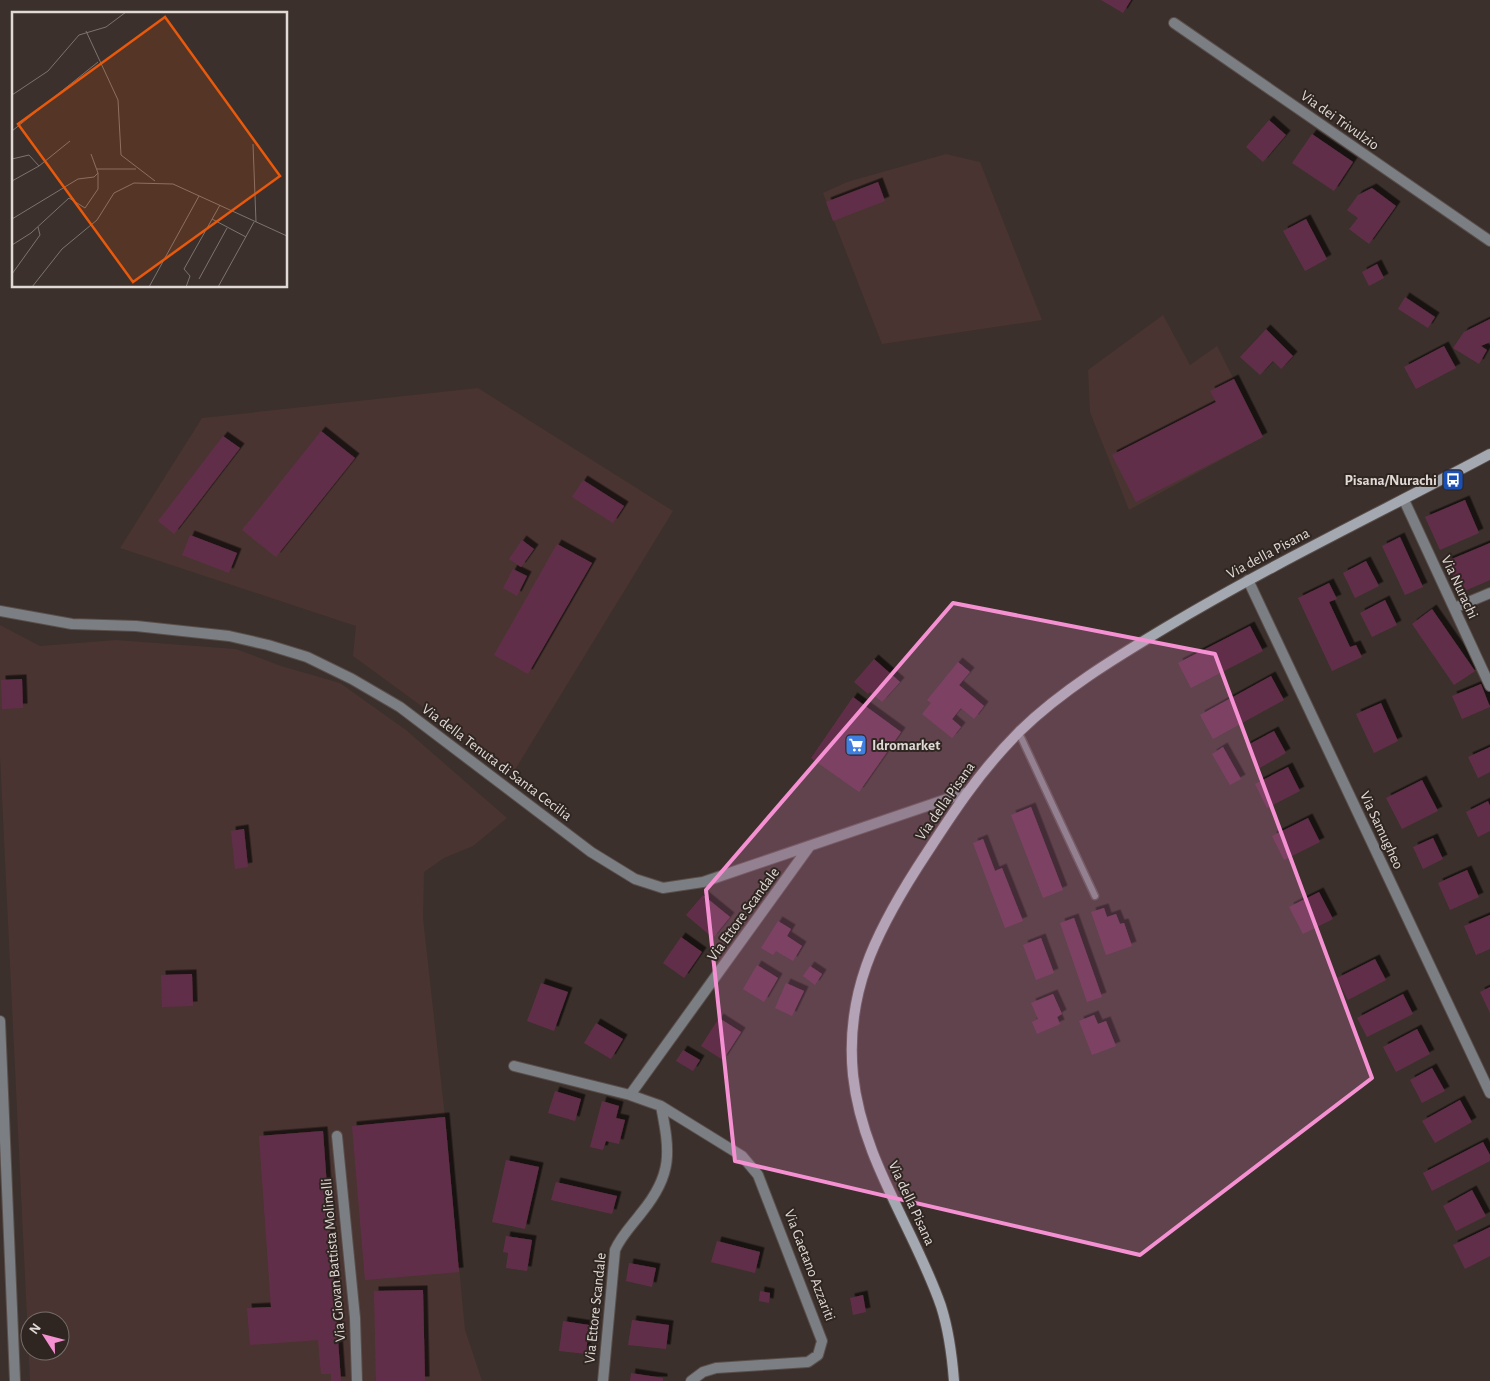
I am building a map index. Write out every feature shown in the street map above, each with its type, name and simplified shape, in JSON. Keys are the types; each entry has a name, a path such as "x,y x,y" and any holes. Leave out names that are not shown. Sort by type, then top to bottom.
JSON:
{"main road":[{"name":"Via della Pisana","path":"954,1381 951,1345 941,1306 889,1193 868,1140 853,1077 852,1033 858,990 879,931 965,793 979,775 1019,733 1067,693 1130,649 1248,580 1490,454"}],"street":[{"name":"Via dei Trivulzio","path":"1174,23 1490,241"},
{"name":"Via Nurachi","path":"1404,500 1490,686"},
{"name":"Via Samugheo","path":"1248,580 1490,1093"},
{"path":"1454,608 1490,593"},
{"name":"Via della Tenuta di Santa Cecilia","path":"0,611 72,624 136,626 229,636 279,648 306,657 352,679 400,707 592,852 635,879 650,886 668,888 693,885 965,793"},
{"name":"Via Ettore Scandale","path":"630,1095 809,847"},
{"path":"0,1020 15,1381"},
{"path":"514,1066 630,1095 661,1106"},
{"name":"Via Ettore Scandale","path":"603,1381 616,1250 622,1237 657,1192 666,1170 667,1150 661,1106"},
{"name":"Via Gaetano Azzariti","path":"661,1106 742,1156 758,1174 822,1340 818,1355 808,1362 716,1368 703,1372 691,1381"},
{"name":"Via Giovan Battista Molinelli","path":"337,1136 355,1318 357,1381"}],"lane":[{"path":"1019,733 1095,896"}],"highlighted area":[{"path":"953,603 1215,654 1372,1078 1140,1255 735,1161 706,890"}],"shaded area":[{"path":"946,154 980,162 1042,320 882,344 823,193 847,182"},
{"path":"1163,315 1190,365 1217,346 1263,437 1129,510 1090,412 1088,370"},
{"path":"478,388 673,511 513,773 353,656 356,626 120,548 202,418"},
{"path":"0,625 40,646 116,640 236,649 281,666 340,683 406,730 507,818 473,846 444,858 424,872 423,918 445,1117 465,1330 482,1381 30,1381 29,1361 70,1361 70,1311 27,1311 0,756"}],"building":[{"path":"1101,0 1131,0 1123,13"},
{"path":"1269,120 1286,135 1263,162 1246,147"},
{"path":"1312,134 1353,162 1334,191 1292,163"},
{"path":"878,182 885,201 833,221 826,202"},
{"path":"1372,188 1396,206 1369,244 1349,229 1358,218 1347,210 1358,195"},
{"path":"1306,219 1327,259 1305,271 1283,231"},
{"path":"1377,264 1384,278 1369,286 1362,272"},
{"path":"1405,297 1435,317 1428,328 1398,309"},
{"path":"1490,319 1490,342 1481,346 1487,350 1479,364 1453,348 1464,332"},
{"path":"1266,329 1293,356 1281,369 1273,361 1260,375 1240,357"},
{"path":"1444,346 1456,368 1416,389 1404,367"},
{"path":"1234,379 1263,437 1136,502 1112,455 1216,402 1210,391"},
{"path":"321,431 355,458 276,557 242,530"},
{"path":"223,436 240,448 174,534 158,521"},
{"path":"583,480 624,506 613,523 572,497"},
{"path":"1465,500 1479,533 1440,550 1425,517"},
{"path":"190,535 237,553 229,573 182,555"},
{"path":"1400,537 1423,587 1405,595 1382,546"},
{"path":"522,540 534,549 521,567 509,559"},
{"path":"1490,543 1490,580 1460,593 1447,561"},
{"path":"557,544 592,563 528,674 494,655"},
{"path":"1366,561 1379,586 1355,598 1343,573"},
{"path":"513,569 527,576 517,596 503,588"},
{"path":"1329,583 1337,599 1329,602 1350,647 1356,645 1362,657 1332,671 1298,598"},
{"path":"1385,600 1397,625 1372,637 1360,613"},
{"path":"1432,609 1475,671 1454,685 1412,624"},
{"path":"1250,626 1263,651 1191,688 1178,663"},
{"path":"874,659 900,682 882,702 870,692 868,694 854,682"},
{"path":"958,662 970,672 959,685 984,706 974,719 961,708 952,719 961,727 952,738 922,714 931,703 927,700"},
{"path":"1271,676 1284,700 1213,739 1200,715"},
{"path":"22,679 23,708 2,709 1,680"},
{"path":"1481,684 1490,707 1462,719 1452,696"},
{"name":"Idromarket","path":"853,697 901,732 859,792 811,758"},
{"path":"1381,703 1398,741 1374,753 1356,714"},
{"path":"1274,731 1286,753 1258,769 1246,746"},
{"path":"1223,747 1241,779 1230,785 1212,754"},
{"path":"1490,747 1490,772 1478,778 1468,757"},
{"path":"1288,767 1300,791 1267,808 1255,784"},
{"path":"1422,780 1438,811 1402,829 1386,798"},
{"path":"1488,801 1490,806 1490,831 1478,837 1466,812"},
{"path":"1031,807 1063,890 1043,898 1011,815"},
{"path":"1308,818 1320,842 1284,860 1272,836"},
{"path":"244,829 248,867 235,869 231,831"},
{"path":"1433,838 1443,859 1423,869 1413,847"},
{"path":"983,839 995,871 1002,868 1023,921 1005,928 973,843"},
{"path":"1467,870 1479,897 1450,910 1438,883"},
{"path":"1319,892 1333,919 1303,934 1289,907"},
{"path":"703,895 730,917 713,938 686,915"},
{"path":"1104,908 1107,917 1116,914 1120,924 1124,923 1132,946 1106,955 1091,912"},
{"path":"1490,915 1490,949 1476,955 1464,926"},
{"path":"1074,918 1102,997 1087,1002 1060,923"},
{"path":"778,921 791,929 787,936 802,946 793,961 776,951 773,955 761,948"},
{"path":"681,937 702,952 684,978 663,963"},
{"path":"1041,938 1054,973 1036,980 1023,945"},
{"path":"1375,959 1386,980 1348,1000 1337,978"},
{"path":"757,965 778,978 764,1002 743,989"},
{"path":"810,966 822,974 815,985 803,976"},
{"path":"192,974 193,1006 162,1007 161,975"},
{"path":"541,983 568,992 554,1031 527,1021"},
{"path":"786,983 804,991 792,1016 775,1008"},
{"path":"1490,987 1490,1013 1480,992"},
{"path":"1053,994 1062,1014 1057,1017 1060,1024 1037,1034 1032,1022 1038,1019 1031,1003"},
{"path":"1403,994 1413,1014 1367,1037 1357,1018"},
{"path":"1094,1015 1098,1024 1106,1021 1116,1046 1092,1055 1079,1021"},
{"path":"719,1018 741,1032 723,1060 701,1046"},
{"path":"596,1023 623,1039 611,1059 584,1043"},
{"path":"1417,1029 1430,1054 1396,1072 1383,1047"},
{"path":"683,1050 700,1060 693,1071 676,1061"},
{"path":"1432,1068 1445,1091 1422,1103 1410,1080"},
{"path":"555,1091 581,1099 575,1121 548,1113"},
{"path":"1460,1100 1472,1122 1435,1143 1422,1121"},
{"path":"602,1101 619,1106 616,1118 625,1120 619,1144 606,1141 603,1150 590,1147"},
{"path":"445,1117 459,1272 365,1280 352,1126"},
{"path":"323,1131 341,1381 331,1381 331,1374 321,1374 318,1340 250,1345 247,1308 271,1307 259,1136"},
{"path":"1483,1142 1490,1155 1490,1161 1432,1191 1423,1173"},
{"path":"506,1160 539,1167 525,1229 492,1222"},
{"path":"556,1182 617,1196 612,1214 551,1200"},
{"path":"1472,1190 1486,1216 1456,1231 1443,1206"},
{"path":"1490,1227 1490,1256 1465,1269 1453,1245"},
{"path":"506,1236 532,1240 527,1271 506,1268 508,1253 503,1252"},
{"path":"717,1241 760,1252 755,1273 711,1262"},
{"path":"629,1263 656,1268 652,1287 626,1281"},
{"path":"423,1290 425,1381 376,1381 374,1291"},
{"path":"760,1291 770,1293 769,1303 759,1301"},
{"path":"863,1295 866,1312 853,1315 850,1298"},
{"path":"632,1320 669,1325 666,1349 628,1345"},
{"path":"563,1321 589,1325 586,1354 559,1351"},
{"path":"631,1373 663,1378 663,1381 630,1381"}],"place":[{"name":"Pisana/Nurachi","path":"1453,480"},
{"name":"Idromarket","path":"856,745"}]}
